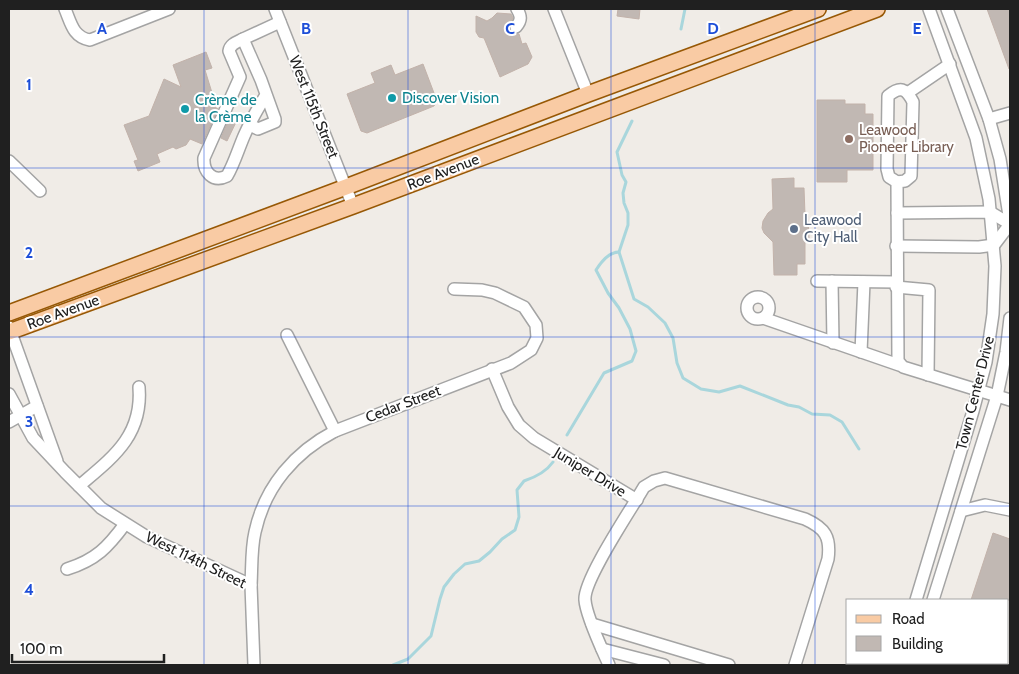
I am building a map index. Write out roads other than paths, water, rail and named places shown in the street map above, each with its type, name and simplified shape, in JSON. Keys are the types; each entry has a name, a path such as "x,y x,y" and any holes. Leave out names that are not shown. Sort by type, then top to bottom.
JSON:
{"main road":[{"name":"Roe Avenue","path":"9,313 818,9"},
{"name":"Roe Avenue","path":"9,330 353,206 876,9"},
{"path":"560,128 583,104 588,94"}],"street":[{"path":"65,9 76,34 83,39 90,40 170,9"},
{"name":"West 115th Street","path":"275,9 353,206"},
{"path":"516,27 521,18 517,9"},
{"path":"554,9 588,94"},
{"name":"Town Center Drive","path":"916,599 986,362 993,314 995,266 984,168 976,138 929,9"},
{"path":"896,246 980,247 994,245 1010,223 1008,194 989,119 947,9"},
{"path":"266,94 227,176 222,179 209,175 204,170 204,158 240,77 229,48 234,43 280,22"},
{"path":"243,39 261,80 275,120 275,122 258,129 250,125"},
{"path":"909,92 950,64"},
{"path":"903,89 909,92 914,102 911,176 905,182 897,182 889,177 887,169 888,96 894,91 903,89"},
{"path":"989,119 1010,112"},
{"path":"9,161 40,191"},
{"path":"897,182 897,356 900,365"},
{"path":"897,212 990,212 1010,223"},
{"path":"817,281 864,282 929,290 928,375"},
{"path":"832,282 833,343"},
{"path":"861,352 864,282"},
{"name":"Cedar Street","path":"251,585 254,533 262,509 275,482 297,456 323,437 335,431 511,363 532,350 537,338 536,325 524,307 495,293 482,290 454,290"},
{"path":"763,318 928,375 1010,400"},
{"name":"Town Center Drive","path":"933,599 997,396 1006,352 1010,318"},
{"name":"West 114th Street","path":"9,330 59,465"},
{"path":"287,335 335,431"},
{"name":"Juniper Drive","path":"492,369 508,407 519,424 529,434 637,500 644,487 654,481 665,478 805,519 818,525 826,536 830,547 795,665"},
{"path":"79,486 112,458 133,430 138,417 140,387"},
{"name":"West 114th Street","path":"9,394 33,438 102,508 125,524 165,546 251,585 254,665"},
{"path":"9,422 37,406"},
{"path":"609,665 586,609 584,598 596,570 637,500"},
{"path":"961,511 985,505 1010,510"},
{"path":"68,569 94,558 104,551 125,524"},
{"path":"592,624 726,665"},
{"path":"668,665 673,648"},
{"path":"602,649 664,665"}],"waterway":[{"path":"681,29 685,9"},
{"path":"632,121 617,152 622,175 626,182 623,193 628,213 628,225 619,252 634,299 648,307 665,323 673,338 677,363 683,378 701,389 719,392 740,386 788,405 799,407 812,414 830,415 842,422 859,449"},
{"path":"567,435 604,373 632,361 636,351 630,329 596,270 609,256 619,252"},
{"path":"393,665 408,659 431,636 444,587 454,574 465,564 479,561 502,539 515,530 519,517 517,490 524,481 540,474 553,462"}],"place":[{"name":"Discover Vision","path":"392,98"},
{"name":"Crème de la Crème","path":"185,109"},
{"name":"Leawood Pioneer Library","path":"849,139"},
{"name":"Leawood City Hall","path":"794,229"}]}
